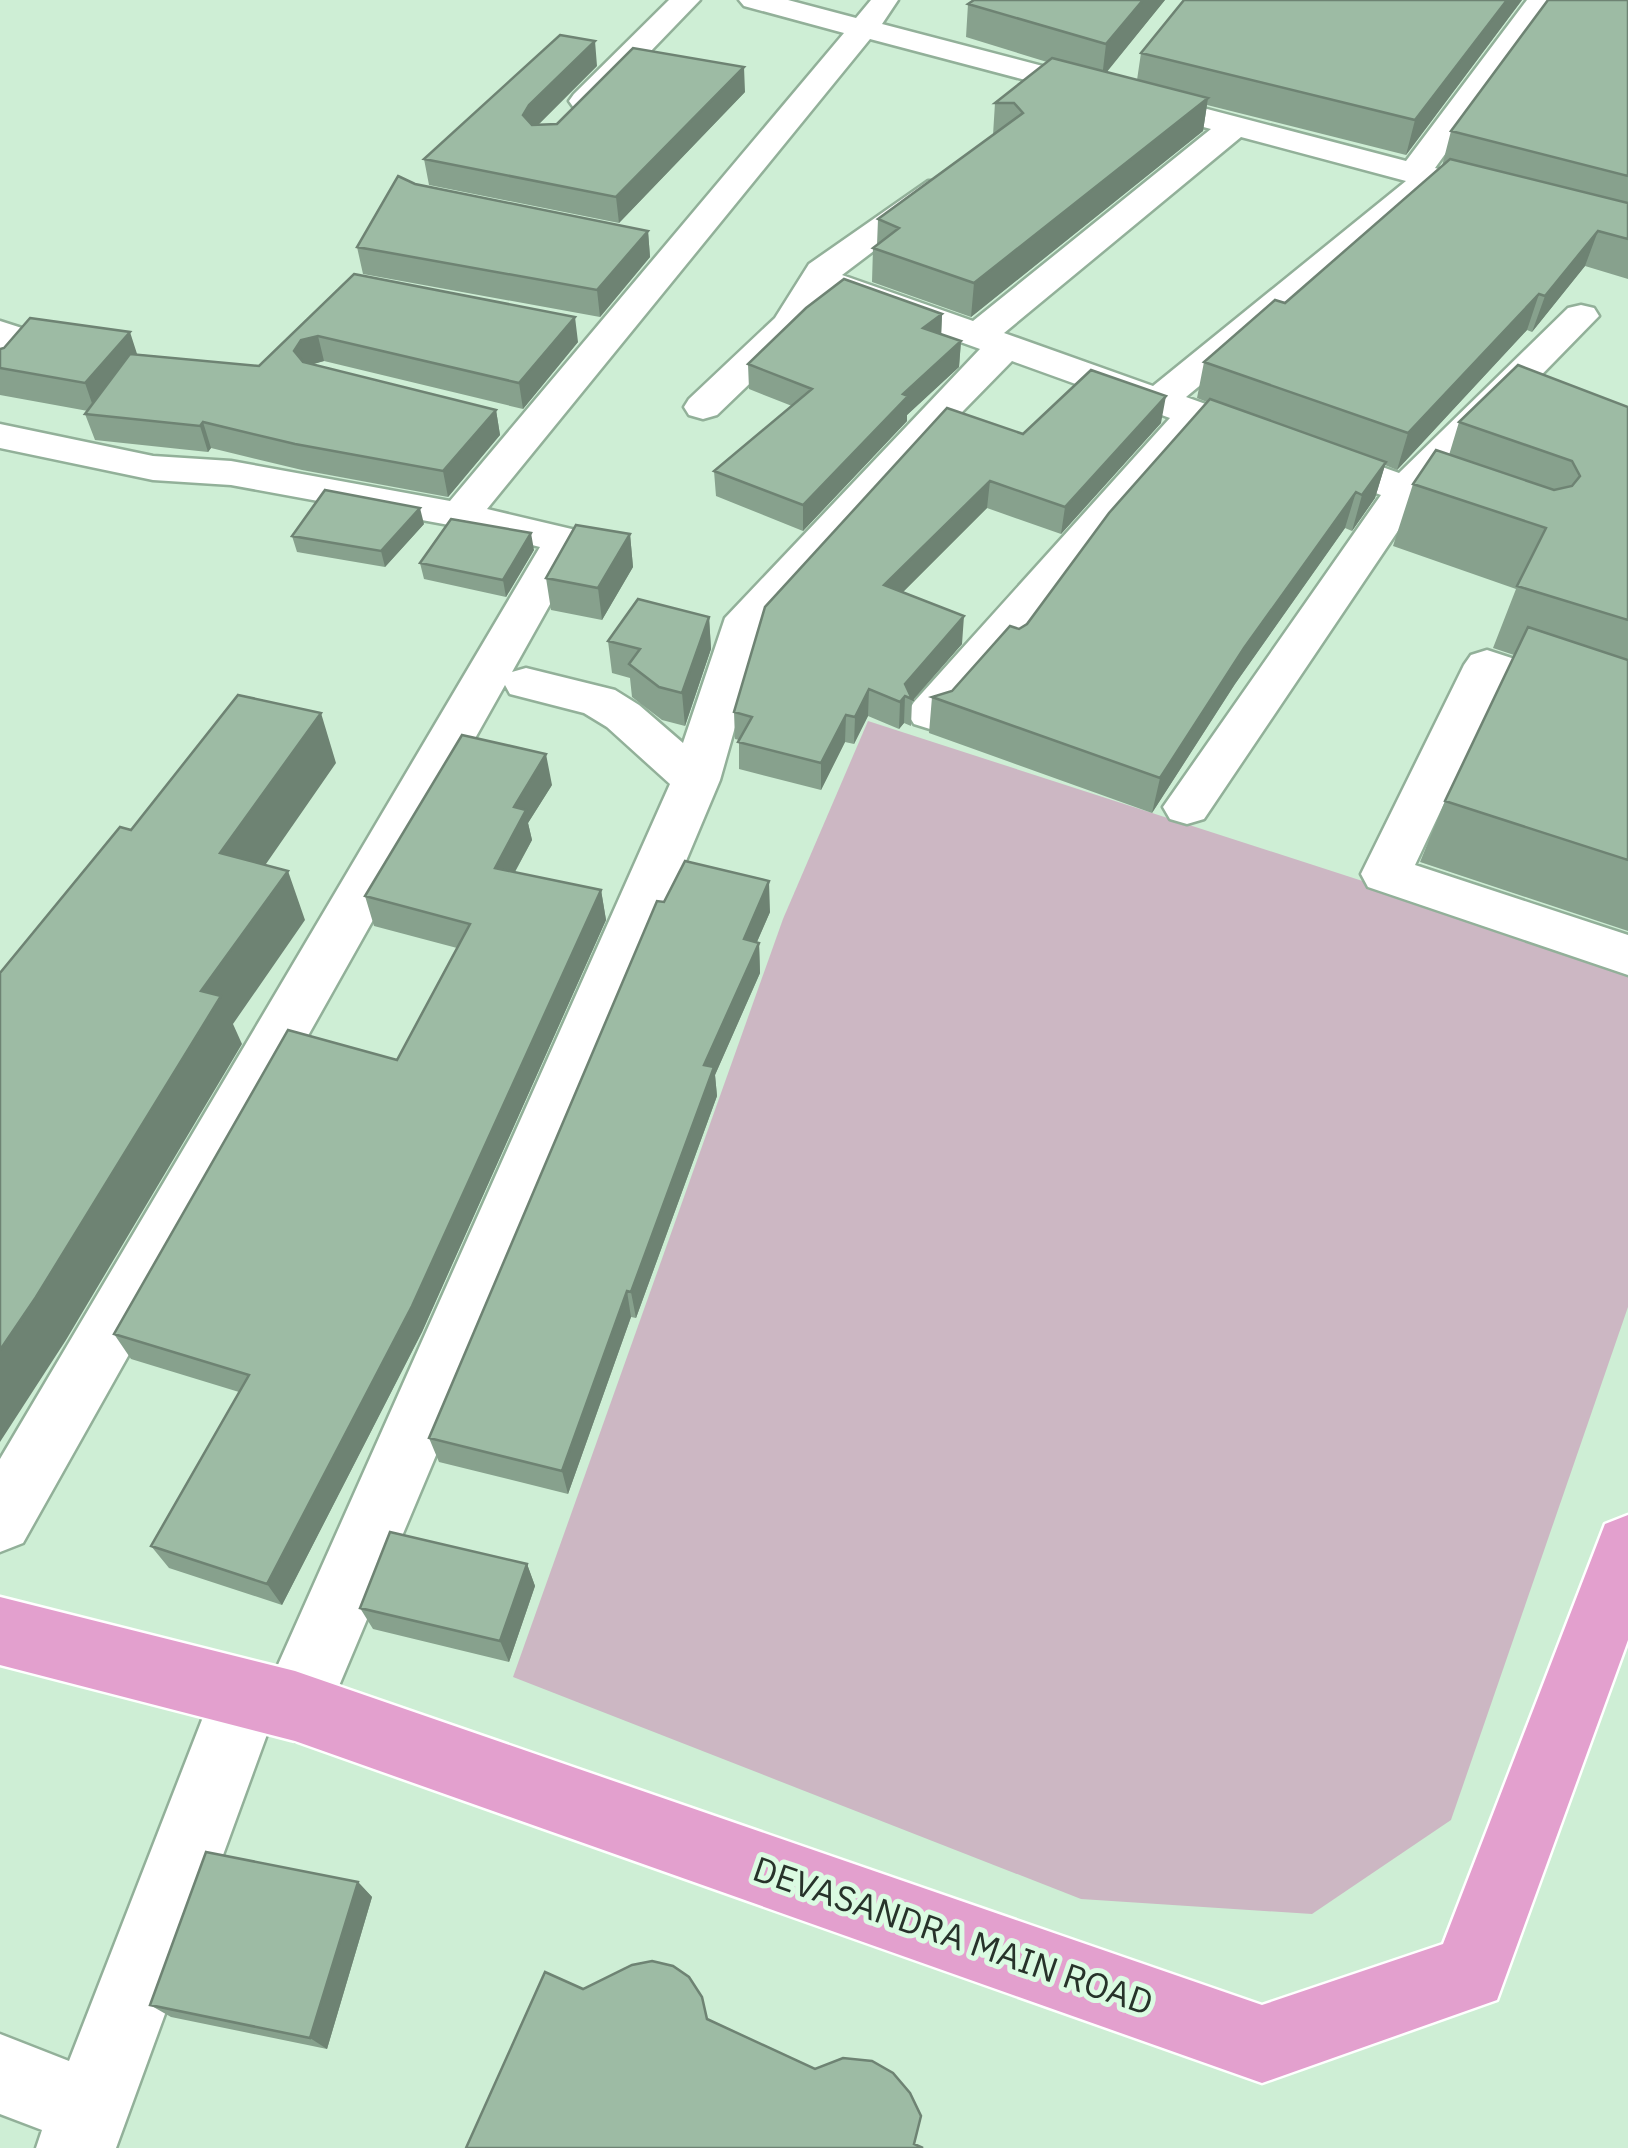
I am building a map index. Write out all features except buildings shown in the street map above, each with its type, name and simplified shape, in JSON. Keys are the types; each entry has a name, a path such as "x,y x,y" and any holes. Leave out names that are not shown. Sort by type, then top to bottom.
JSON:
{"main road":[{"name":"DEVASANDRA MAIN ROAD","path":"0,1631 270,1701 1262,2044 1470,1972 1628,1547"}],"street":[{"path":"560,126 685,0"},
{"path":"754,0 1423,175 1622,217"},
{"path":"460,515 887,0"},
{"path":"930,712 1177,406 1423,175 1542,0"},
{"path":"1110,93 1136,62"},
{"path":"0,2074 84,2128 270,1701 696,780 742,628 904,449 990,342 1235,126"},
{"path":"703,407 803,308 822,272 967,169"},
{"path":"643,242 680,249"},
{"path":"820,279 1513,529"},
{"path":"1187,807 1406,490 1580,316"},
{"path":"573,327 610,334"},
{"path":"0,332 15,338 18,346 0,366"},
{"path":"495,418 533,427"},
{"path":"0,436 153,468 232,473 460,515 566,540 0,1521"},
{"path":"1628,712 1488,664 1386,874 1628,955"},
{"path":"526,683 599,701 623,716 696,780"}],"shaded area":[{"path":"868,721 1628,967 1628,1307 1451,1820 1312,1914 1081,1899 513,1677 783,919"}]}
